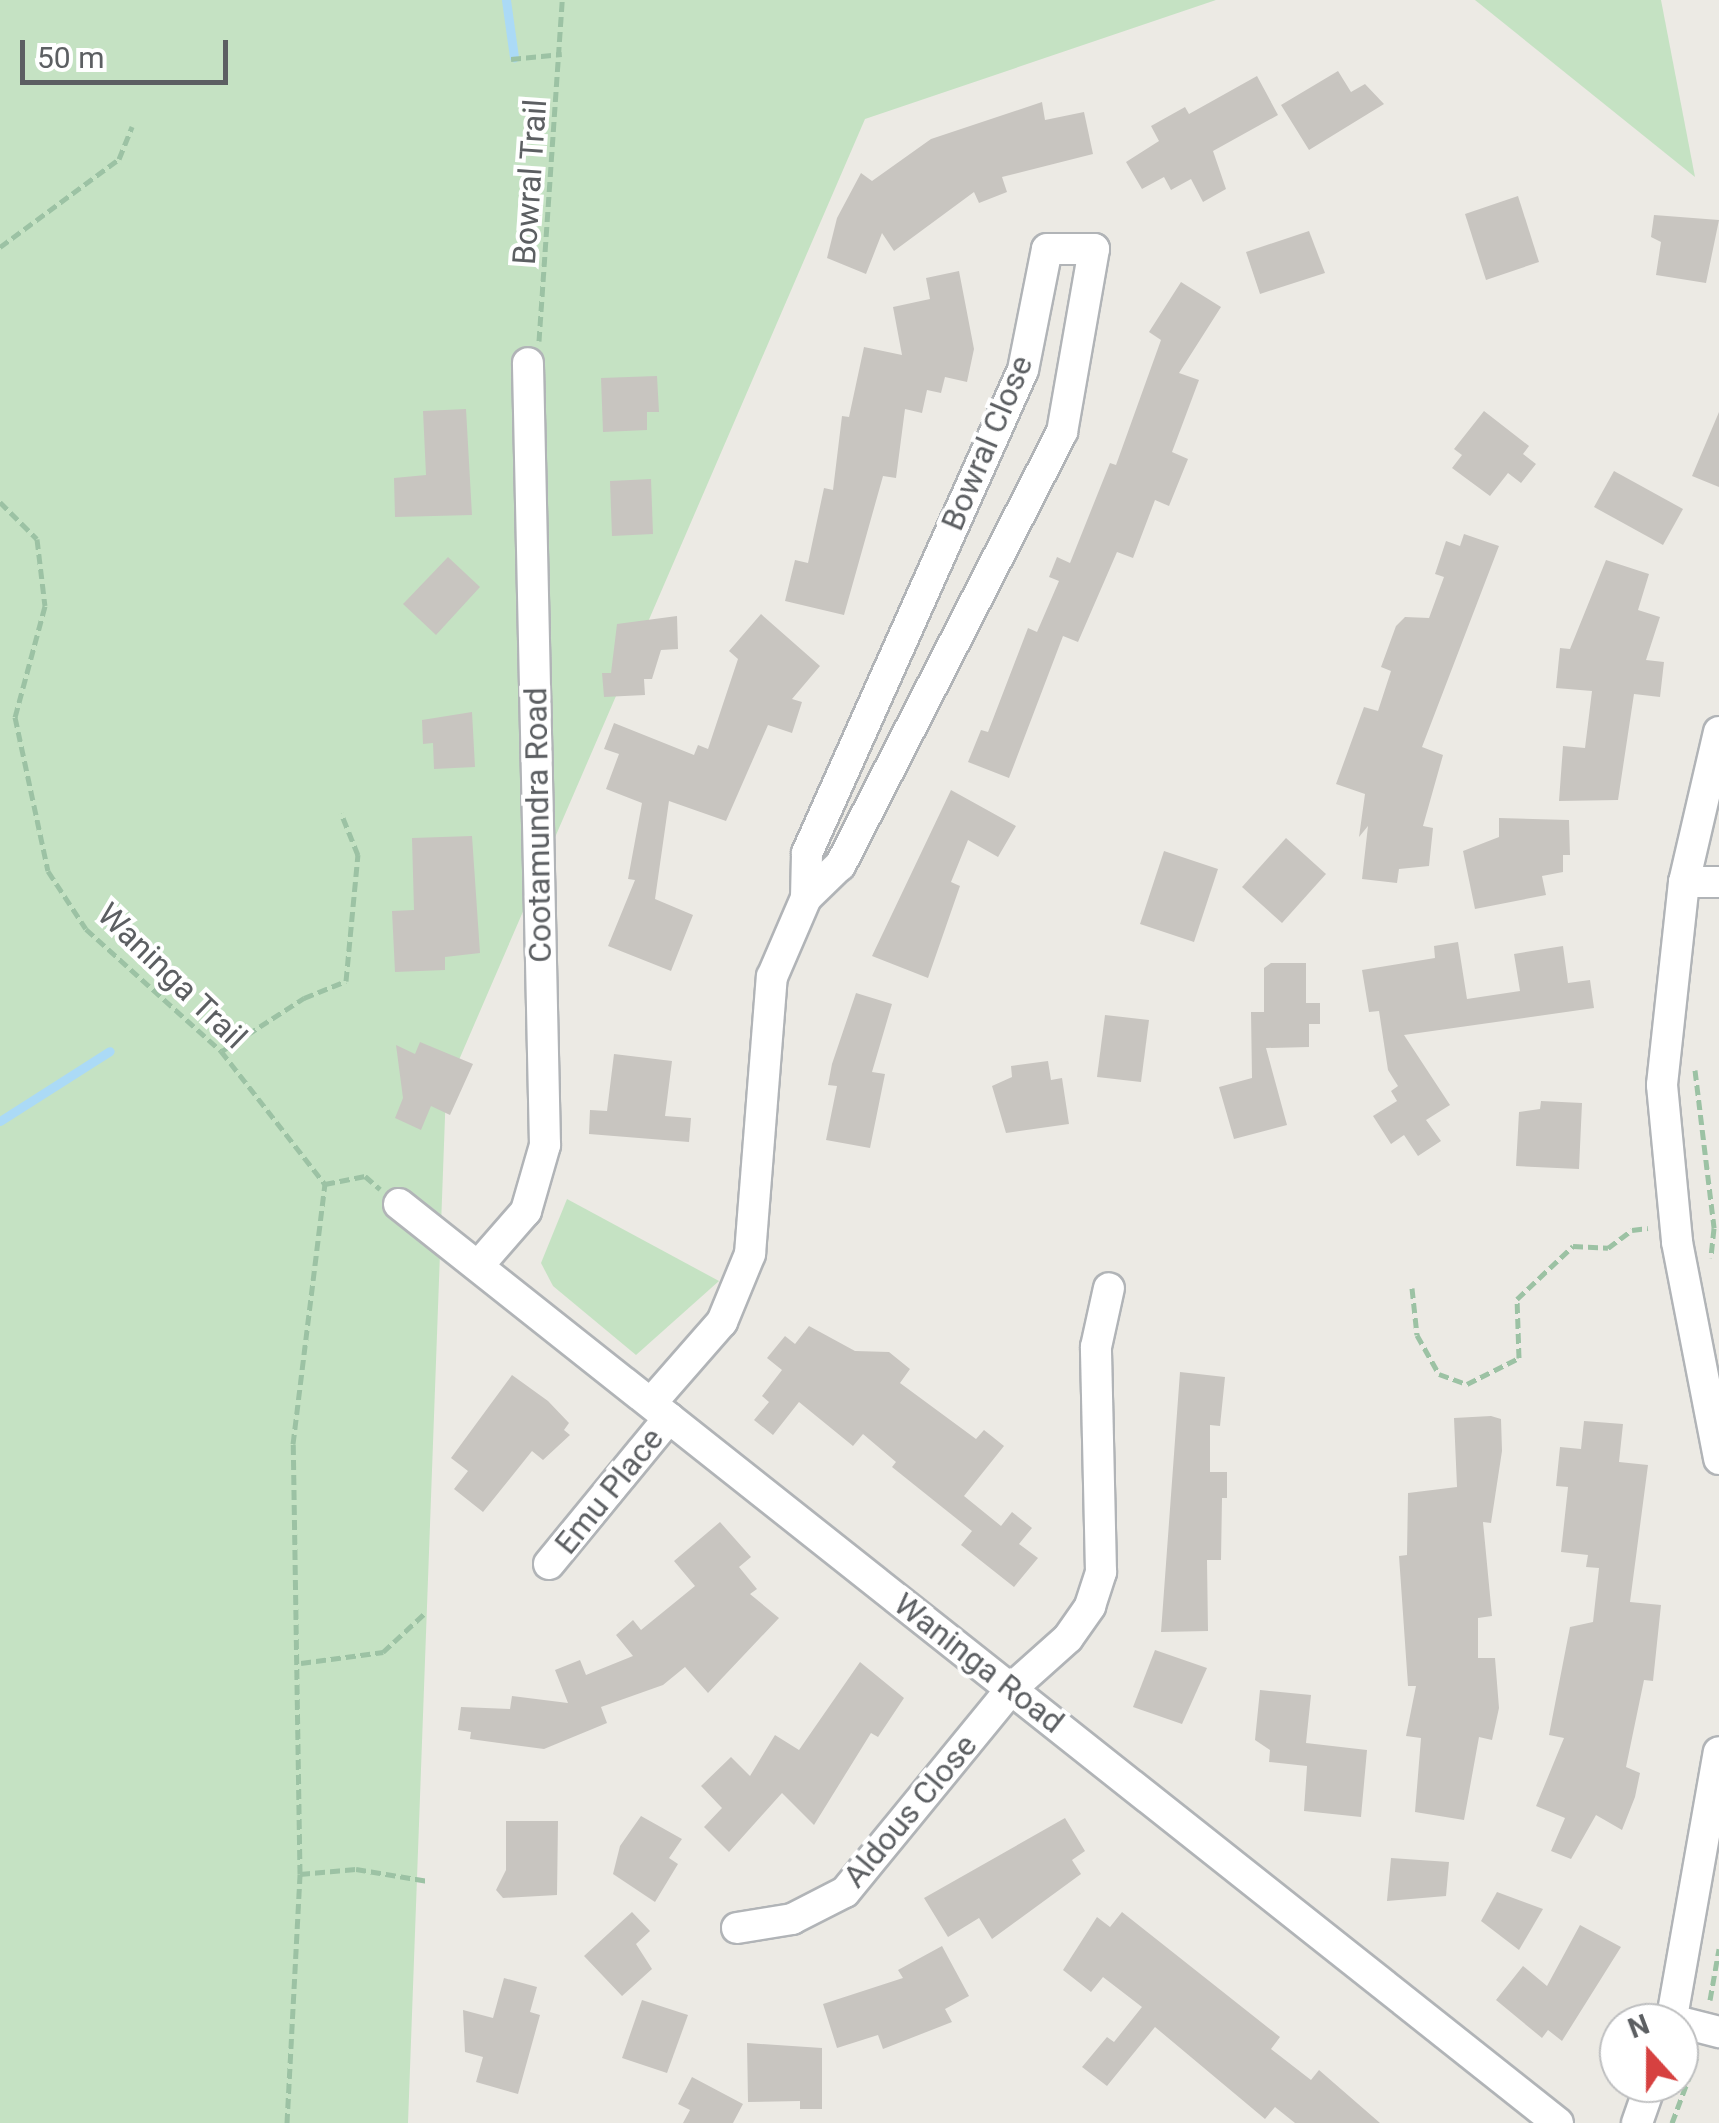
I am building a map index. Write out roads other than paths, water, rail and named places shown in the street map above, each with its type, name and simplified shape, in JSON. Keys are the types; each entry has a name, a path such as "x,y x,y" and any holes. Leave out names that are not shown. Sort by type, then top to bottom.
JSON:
{"street":[{"name":"Bowral Close","path":"660,1410 722,1322 750,1254 772,977 806,898 808,853 1023,370 1048,248 1094,249 1062,432 840,865 806,898"},
{"name":"Cootamundra Road","path":"478,1266 526,1211 545,1145 528,364"},
{"path":"1719,732 1684,882 1662,1085 1675,1224 1719,1458"},
{"path":"1684,882 1719,882"},
{"name":"Waninga Road","path":"400,1204 1558,2123"},
{"name":"Aldous Close","path":"737,1928 792,1919 845,1892 1011,1689 1068,1638 1090,1606 1101,1572 1096,1348 1109,1288"},
{"name":"Emu Place","path":"549,1564 660,1410"},
{"path":"1675,2003 1719,1752"}],"waterway":[{"path":"506,0 514,57"},
{"path":"0,1121 110,1051"}]}
